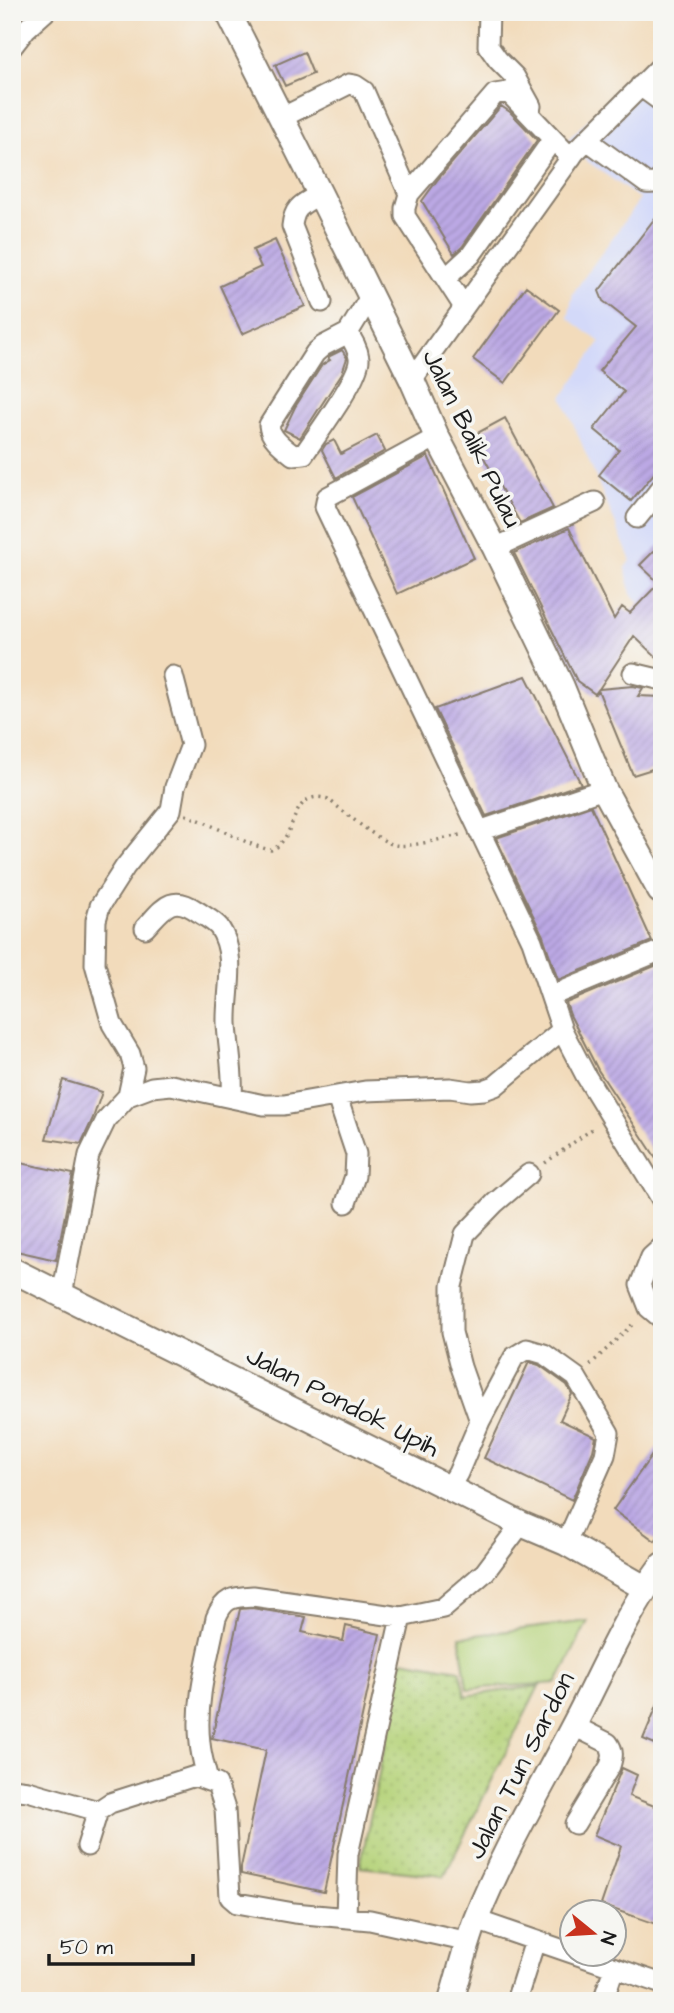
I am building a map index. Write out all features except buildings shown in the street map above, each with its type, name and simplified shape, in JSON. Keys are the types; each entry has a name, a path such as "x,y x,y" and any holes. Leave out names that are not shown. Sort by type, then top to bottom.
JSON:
{"main road":[{"name":"Jalan Balik Pulau","path":"228,12 412,380 437,437 495,548 562,687 604,789 661,903"},
{"name":"Jalan Pondok Upih","path":"12,1270 521,1524 566,1543 653,1592"},
{"name":"Jalan Tun Sardon","path":"451,2001 472,1931 540,1785 653,1592 662,1565"}],"street":[{"path":"12,47 26,29 45,12"},
{"path":"489,12 488,46 515,77 530,103 535,121"},
{"path":"412,380 570,158 662,65"},
{"path":"281,118 349,84 355,85 364,91 409,194"},
{"path":"640,86 662,102"},
{"path":"464,307 405,216 409,194 495,94 508,92 570,158"},
{"path":"446,278 471,255 553,139"},
{"path":"587,140 646,183 653,184 662,177"},
{"path":"320,194 297,209 292,226 322,302"},
{"path":"348,333 360,360 358,369 304,454 293,455 271,434 269,425 315,353 348,333 370,297"},
{"path":"437,437 327,497 325,507 532,940 562,1030 586,1076 662,1200"},
{"path":"637,518 662,487"},
{"path":"495,548 596,502"},
{"path":"634,673 662,680"},
{"path":"128,1096 134,1068 130,1054 113,1024 95,964 96,920 100,906 125,867 171,810 175,787 191,745 173,677"},
{"path":"479,831 604,789"},
{"path":"145,928 166,906 177,902 187,905 218,926 226,944 231,982 227,1020 233,1071 232,1098"},
{"path":"551,996 662,950"},
{"path":"62,1295 89,1156 106,1120 128,1096 152,1087 171,1085 264,1105 284,1105 365,1091 450,1087 470,1091 484,1090 495,1086 562,1030"},
{"path":"337,1097 356,1154 355,1176 346,1203"},
{"path":"480,1421 452,1332 452,1286 465,1234 529,1174"},
{"path":"656,1313 640,1284 651,1257 662,1247"},
{"path":"449,1488 514,1357 527,1349 544,1354 576,1377 609,1433 606,1455 566,1543"},
{"path":"208,1781 200,1744 200,1714 216,1618 225,1602 232,1598 253,1596 401,1617 443,1608 485,1572 521,1524"},
{"path":"346,1917 348,1854 401,1617"},
{"path":"574,1726 608,1743 613,1756 610,1766 575,1824"},
{"path":"87,1846 99,1811 110,1803 195,1776 217,1784 225,1809 230,1897 237,1903 294,1913 472,1931 535,1941 558,1949"},
{"path":"12,1789 99,1811"},
{"path":"516,2001 535,1941"},
{"path":"603,2001 614,1968 662,1984"}],"path":[{"path":"171,810 205,821 271,850 282,843 302,804 311,797 328,799 383,840 396,845 479,831"},
{"path":"529,1174 610,1116"},
{"path":"576,1377 656,1313"}],"shaded area":[{"path":"662,48 662,626 631,594 625,567 631,561 562,397 600,342 568,318 573,293 640,199 563,144"}],"green space":[{"path":"588,1621 557,1683 467,1689 460,1637"},
{"path":"402,1660 460,1670 465,1696 539,1686 444,1876 360,1867"}]}
